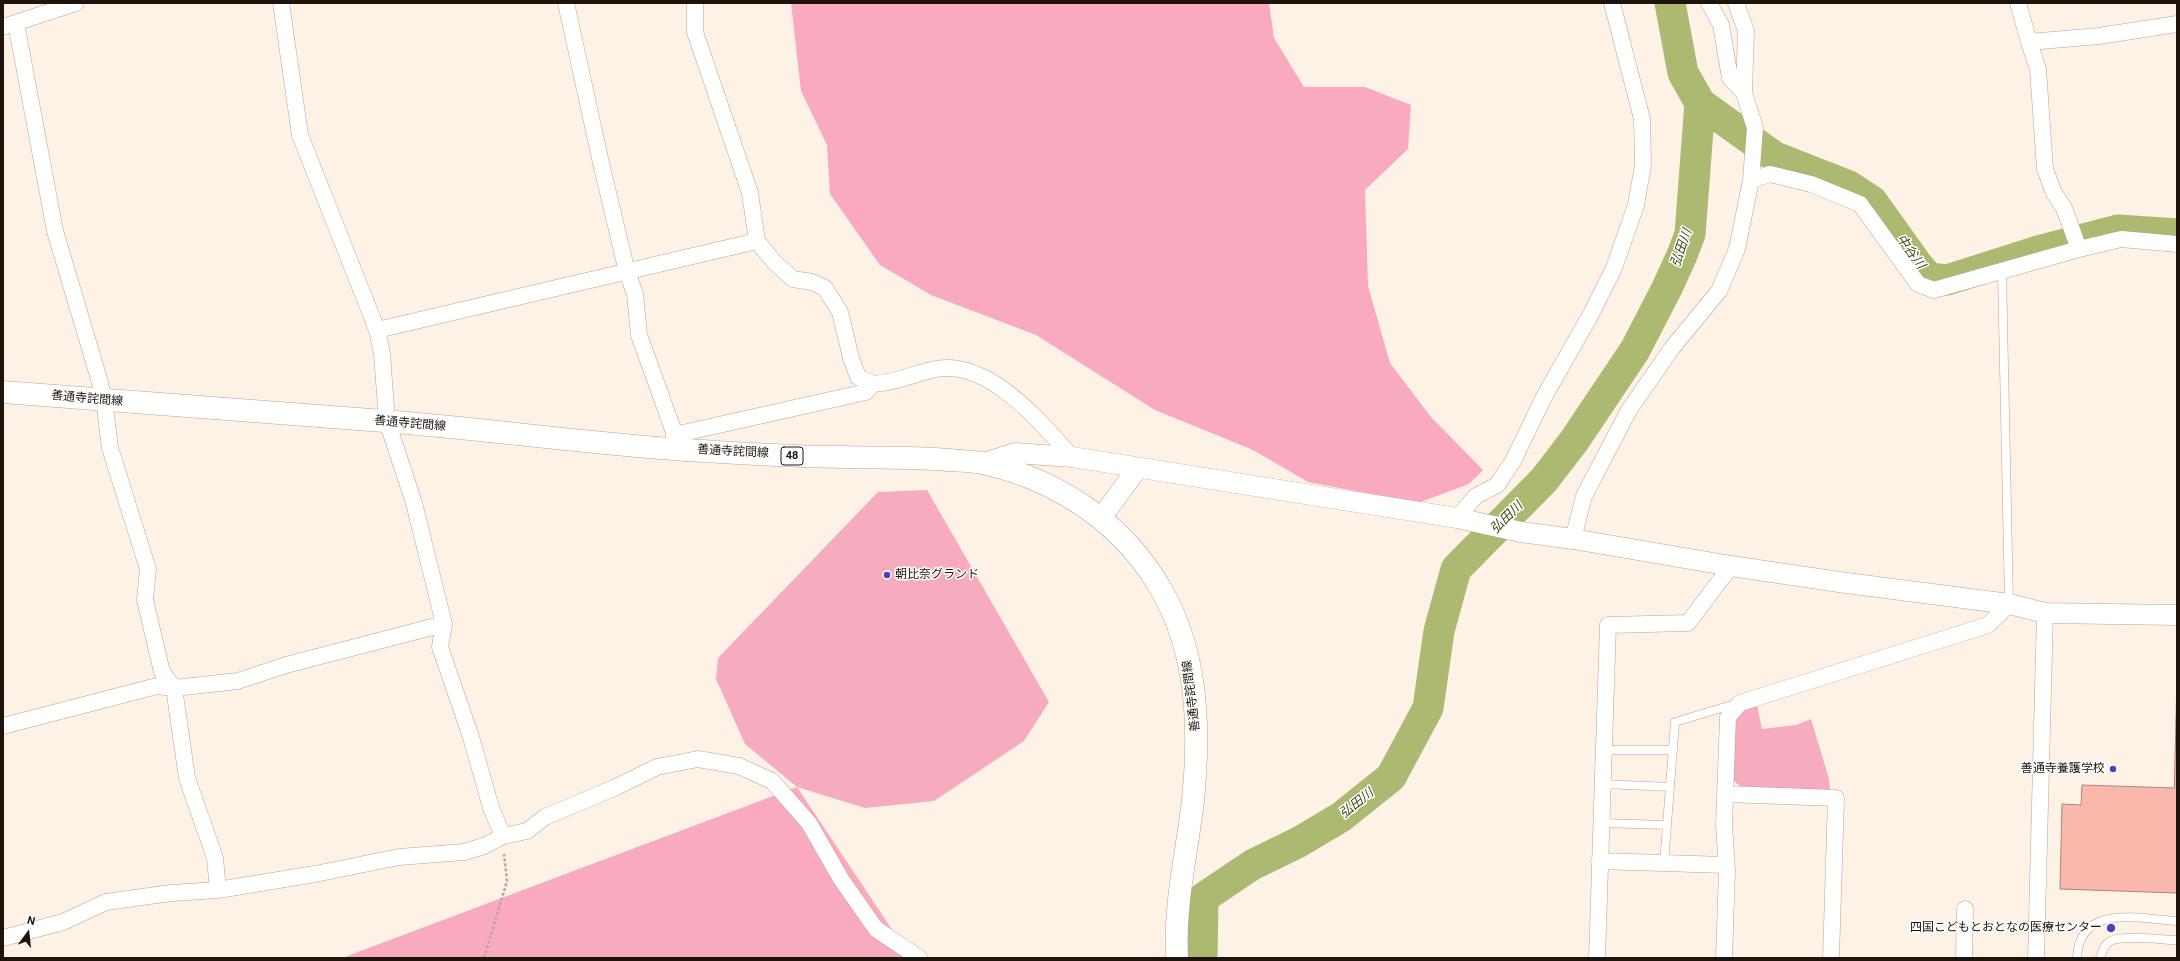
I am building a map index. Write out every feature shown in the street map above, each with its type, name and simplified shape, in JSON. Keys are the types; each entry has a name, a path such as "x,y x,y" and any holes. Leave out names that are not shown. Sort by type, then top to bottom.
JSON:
{"main road":[{"name":"善通寺詫間線","path":"3,392 677,442 816,457 924,458 984,463 1035,478 1070,497 1101,518 1133,548 1162,590 1182,632 1192,679 1197,736 1192,800 1179,894 1176,940 1178,958"}],"street":[{"path":"76,3 9,25 55,231 104,400 110,448 148,569 145,600 162,672 174,688 187,778 215,858 218,890"},
{"path":"281,3 300,135 377,330 382,354 387,421 416,510 444,624 440,647 471,737 491,808 502,836"},
{"path":"566,3 627,272 635,294 639,335 677,442 866,392 873,384"},
{"path":"694,3 695,32 750,193 757,241 774,262 793,278 812,282 825,288 840,312 851,358 858,377 873,384 933,370 954,367 971,372 998,386 1032,413 1072,458"},
{"path":"1463,519 1476,496 1497,485 1513,461 1544,397 1591,314 1614,268 1636,205 1644,164 1642,120 1612,3"},
{"path":"1709,3 1720,25 1730,78 1744,93"},
{"path":"1573,539 1584,496 1629,410 1672,348 1718,291 1737,249 1751,180 1755,128 1744,93 1746,31 1736,3"},
{"path":"2018,3 2038,69 2045,169 2054,193 2064,208 2079,249"},
{"path":"2029,42 2099,36 2177,24"},
{"path":"1751,180 1770,174 1811,184 1860,204 1918,284 1934,290 2079,249 2121,239 2177,244"},
{"path":"377,330 757,241"},
{"path":"984,463 1015,453 1072,458 1463,519 1514,530 1731,566 1839,582 2009,604 2045,613 2177,615"},
{"path":"1101,518 1137,469"},
{"path":"1597,958 1599,861 1608,625 1688,623 1731,566"},
{"path":"1724,958 1728,717 1740,703 1988,624 2009,604"},
{"path":"2036,958 2045,613"},
{"path":"3,726 157,686 174,688 238,681 286,665 444,624"},
{"path":"3,938 63,922 106,902 171,892 218,890 315,874 399,857 464,852 484,846 502,836 527,831 544,817 614,788 657,767 698,759 739,766 772,781 809,823 841,879 876,929 919,958"},
{"path":"1726,794 1836,798 1831,958"},
{"path":"1599,861 1726,865"},
{"path":"1964,958 1965,909"}],"lane":[{"path":"2002,271 2009,604"},
{"path":"1664,863 1675,722 1740,703"},
{"path":"1604,750 1673,750"},
{"path":"1603,784 1670,786"},
{"path":"1601,824 1667,825"},
{"path":"2077,958 2082,935 2094,923 2113,917 2177,921"},
{"path":"2100,958 2103,948 2109,941 2121,938 2177,940"}],"path":[{"path":"484,958 507,880 502,836"}],"shaded area":[{"path":"791,3 1269,3 1274,38 1304,87 1365,87 1411,105 1408,149 1365,190 1368,286 1390,363 1431,417 1483,470 1469,484 1418,503 1308,482 1253,450 1155,410 1036,335 931,295 880,265 830,194 827,145 801,91"},
{"name":"朝比奈グランド","path":"927,490 1049,702 1024,741 934,801 865,808 797,787 745,744 716,679 718,658 878,492"},
{"path":"1757,705 1762,729 1796,725 1811,719 1829,779 1830,790 1741,787 1733,780 1734,716 1740,708"},
{"path":"797,787 911,958 342,958"}],"building":[{"name":"善通寺養護学校","path":"2177,675 2177,893 2060,889 2062,804 2081,805 2082,785 2174,788"}],"waterway":[{"name":"弘田川","path":"1202,958 1203,898 1252,865 1299,842 1341,817 1391,777 1428,708 1439,631 1456,569 1544,480 1574,441 1635,350 1667,288 1690,234 1700,103 1683,73 1670,3"},
{"name":"中谷川","path":"1700,103 1775,157 1849,186 1872,201 1917,264 1929,278 1947,280 2038,251 2118,230 2177,234"}],"place":[{"name":"朝比奈グランド","path":"887,575"},
{"name":"善通寺養護学校","path":"2113,769"},
{"name":"四国こどもとおとなの医療センター","path":"2111,928"}]}
